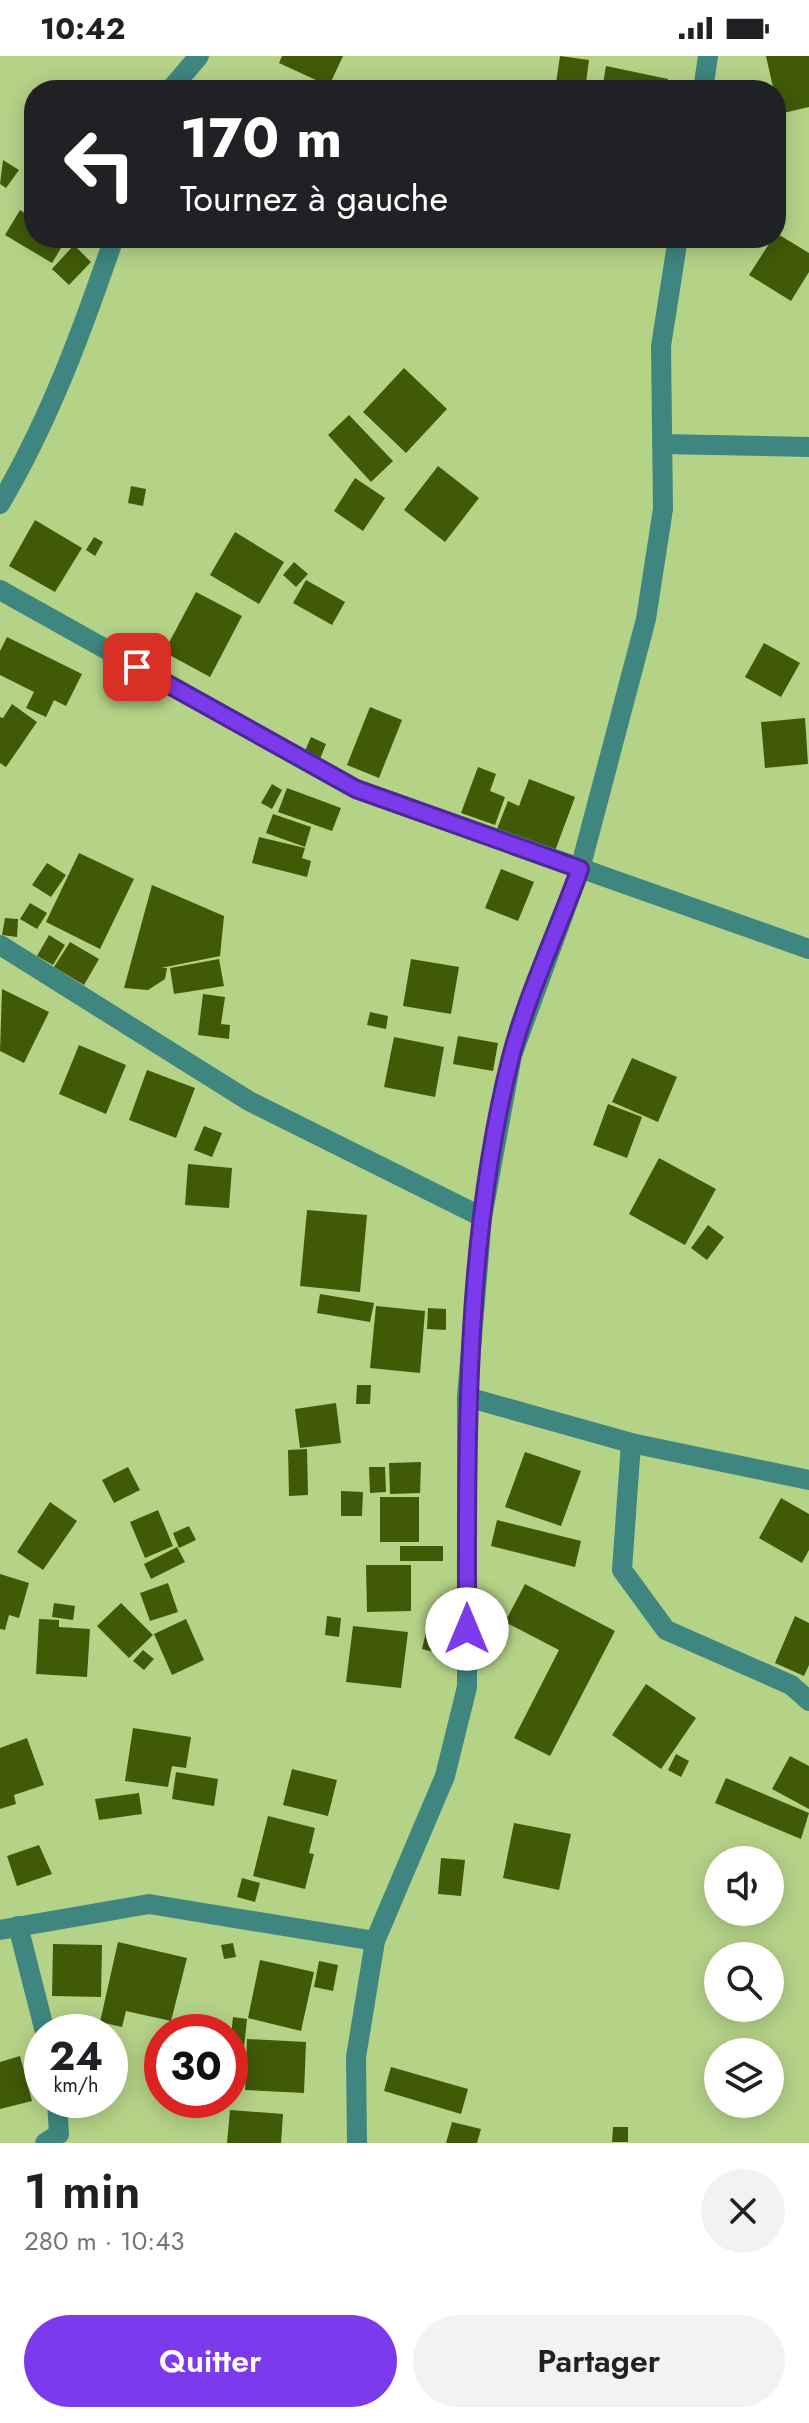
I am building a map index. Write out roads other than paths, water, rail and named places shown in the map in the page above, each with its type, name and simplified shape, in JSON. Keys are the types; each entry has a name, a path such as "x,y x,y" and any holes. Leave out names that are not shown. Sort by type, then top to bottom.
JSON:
{"street":[{"path":"179,80 199,56"},
{"path":"704,80 708,56"},
{"path":"0,504 34,446 72,359 111,248"},
{"path":"357,2143 356,2057 375,1941 445,1776 467,1687 467,1397 482,1217 512,1055 580,869 646,619 663,509 661,346 676,248"},
{"path":"662,444 809,447"},
{"path":"0,590 356,789 809,949"},
{"path":"0,945 249,1101 482,1217"},
{"path":"467,1397 631,1443 809,1480"},
{"path":"631,1443 622,1570 666,1630 791,1685 809,1701"},
{"path":"39,2014 9,1928 149,1904 375,1941"},
{"path":"45,2143 59,2134 58,2118"}]}
